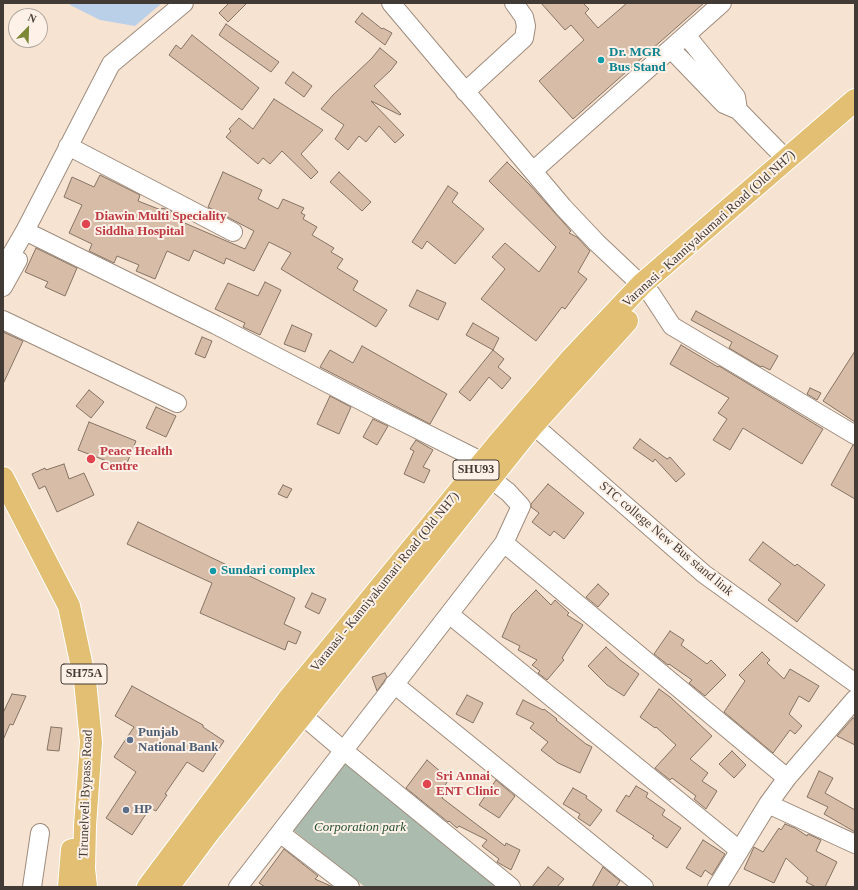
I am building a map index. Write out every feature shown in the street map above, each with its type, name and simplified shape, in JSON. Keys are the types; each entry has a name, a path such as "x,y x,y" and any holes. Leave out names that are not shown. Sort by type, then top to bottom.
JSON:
{"main road":[{"name":"Varanasi - Kanniyakumari Road (Old NH7)","path":"148,887 528,420 572,358 786,159 855,100"},
{"name":"Varanasi - Kanniyakumari Road (Old NH7)","path":"647,289 725,228 855,116"},
{"name":"Tirunelveli Bypass Road","path":"3,478 54,609 71,671 79,728 69,887"},
{"name":"Tirunelveli Bypass Road","path":"3,504 24,530 69,606 85,681 90,742 84,836 84,869 86,887"},
{"name":"Varanasi - Kanniyakumari Road (Old NH7)","path":"168,887 295,708"},
{"path":"84,836 92,873 101,887"}],"street":[{"path":"3,287 68,146 111,64 184,3"},
{"path":"391,3 563,207 592,238 647,289 672,326 855,436"},
{"path":"465,92 524,38 526,26 524,17 514,3"},
{"path":"533,171 722,3"},
{"path":"686,35 736,97 738,110"},
{"path":"671,49 724,104 738,110 786,159"},
{"path":"68,146 233,232"},
{"path":"3,269 29,232"},
{"path":"29,232 216,325 375,408 487,470 521,506 504,543 238,887"},
{"path":"3,320 177,403"},
{"name":"STC college New Bus stand link","path":"528,420 704,574 855,683"},
{"path":"504,543 787,778"},
{"path":"449,614 740,850"},
{"path":"394,684 644,887"},
{"path":"717,887 768,804 787,778 855,699"},
{"path":"295,708 343,750 511,887"},
{"path":"768,804 855,844"},
{"path":"280,832 350,887"},
{"path":"32,887 40,833"}],"green space":[{"name":"Corporation park","path":"345,760 498,887 365,887 293,830"}],"water":[{"path":"69,3 162,3 135,26 100,20 70,5"}],"building":[{"path":"229,3 247,3 228,22 219,13"},
{"name":"Dr. MGR Bus Stand","path":"541,3 583,3 589,9 585,13 598,28 627,3 704,3 573,119 539,81 584,40 571,25 565,30"},
{"path":"362,13 382,29 383,28 392,33 385,45 355,22"},
{"path":"226,24 279,62 271,72 219,35"},
{"path":"192,35 259,88 242,110 169,55 176,45 181,49"},
{"path":"380,48 397,62 391,70 374,86 401,114 400,115 371,101 404,135 395,143 379,126 366,142 359,136 348,150 335,139 344,125 321,109 333,95 372,58"},
{"path":"293,72 312,86 304,97 285,83"},
{"path":"274,99 323,130 301,154 318,172 311,179 282,151 270,164 263,158 258,164 226,137 231,131 229,129 239,118 253,129"},
{"path":"507,162 530,185 571,231 569,233 577,237 590,251 578,272 587,279 565,309 562,307 536,341 481,299 505,269 492,257 505,243 539,272 556,247 489,181"},
{"path":"223,172 262,190 258,199 278,209 283,199 304,208 301,213 305,215 303,219 317,227 312,235 334,248 331,252 343,259 337,268 358,281 353,290 387,310 376,327 281,269 291,253 269,242 254,271 226,258 224,264 194,250 189,261 167,251 155,279 136,271 139,265 117,256 114,263 89,251 92,244 69,233 82,205 64,197 72,177 94,187 100,175 140,195 138,201 161,210 162,208 169,210 182,217 180,221 245,249 254,231 208,207"},
{"path":"339,172 371,202 362,211 330,182"},
{"path":"448,186 458,193 452,202 484,229 455,264 427,241 422,249 412,242"},
{"path":"36,248 77,268 65,296 45,287 48,282 25,272"},
{"path":"265,282 281,290 260,335 243,327 245,323 215,309 228,283 258,296"},
{"path":"417,290 446,303 438,320 409,306"},
{"path":"696,311 778,356 770,370 762,366 761,367 729,348 732,342 691,320"},
{"path":"473,323 499,338 493,350 466,335"},
{"path":"292,325 312,334 305,352 284,344"},
{"path":"3,332 23,341 3,384"},
{"path":"202,337 212,341 205,358 195,354"},
{"path":"681,345 718,367 719,366 823,429 802,464 743,428 730,450 713,440 727,419 718,413 729,398 670,364"},
{"path":"362,346 447,394 430,424 320,367 330,350 353,363"},
{"path":"493,350 504,359 498,367 511,378 502,389 489,377 470,401 459,392"},
{"path":"855,351 855,422 823,401"},
{"path":"810,388 821,393 817,400 807,394"},
{"path":"89,390 104,402 91,418 76,406"},
{"path":"330,396 351,407 339,434 317,424"},
{"path":"156,407 176,416 166,437 146,428"},
{"path":"373,419 388,426 377,445 363,437"},
{"path":"89,422 136,441 125,468 78,450"},
{"path":"640,439 667,459 670,457 685,474 676,482 655,459 653,462 633,448"},
{"path":"416,440 433,450 423,467 430,470 424,483 404,474 414,451 410,449"},
{"path":"853,445 855,445 855,499 831,485"},
{"path":"64,464 69,479 84,473 94,495 57,512 45,486 39,489 32,474 45,468 46,470"},
{"path":"548,484 584,513 564,539 554,531 550,536 532,522 539,513 531,507 531,504"},
{"path":"283,485 292,489 287,498 278,494"},
{"path":"138,522 295,598 284,624 301,632 296,644 288,641 285,650 200,613 212,583 127,544"},
{"path":"763,542 795,566 797,564 825,585 797,622 768,600 781,584 749,560"},
{"path":"598,584 609,594 598,607 586,597"},
{"path":"536,590 551,605 555,600 569,613 567,615 583,625 562,658 564,660 547,680 538,673 540,671 532,665 537,660 518,650 520,646 502,637 512,614"},
{"path":"312,593 326,599 319,614 305,607"},
{"path":"670,631 684,640 681,645 707,664 711,660 726,675 705,696 689,683 692,680 654,654"},
{"path":"606,647 639,674 624,696 607,685 588,666"},
{"path":"762,652 770,660 767,663 784,679 790,669 819,686 809,702 799,696 789,714 802,726 795,734 790,730 773,753 724,712 745,681 739,675"},
{"path":"385,673 387,677 377,691 372,677"},
{"path":"132,686 203,725 203,727 224,741 203,772 187,762 165,794 167,795 156,811 150,808 132,835 106,818 136,772 114,757 134,727 115,716"},
{"path":"659,689 670,697 712,736 690,759 708,773 702,781 717,791 706,809 694,799 696,796 672,778 670,780 655,768 676,745 656,727 655,728 640,717"},
{"path":"12,694 26,696 13,725 10,724 3,740 3,713"},
{"path":"467,695 483,703 473,723 456,714"},
{"path":"523,700 543,710 544,709 586,744 592,747 580,773 558,763 541,750 548,742 530,728 534,723 516,714"},
{"path":"853,718 855,719 855,745 837,736"},
{"path":"51,727 62,728 59,751 47,750"},
{"path":"732,751 746,765 734,778 719,764"},
{"path":"427,760 449,779 444,787 447,790 442,798 505,846 506,843 520,850 511,870 497,862 499,859 482,846 487,840 459,826 457,828 406,788"},
{"path":"819,771 833,778 825,793 855,810 855,832 824,814 828,807 807,797"},
{"path":"496,780 515,796 499,818 479,805"},
{"path":"636,786 648,793 646,797 665,810 662,815 681,828 667,848 652,838 654,836 616,811 626,795 629,797"},
{"path":"573,788 587,796 586,798 602,810 590,826 578,818 580,814 563,804"},
{"path":"785,824 795,828 807,836 808,834 821,840 816,851 837,862 825,887 816,887 806,882 808,878 786,858 774,883 744,869 754,847 763,852 779,828 781,830"},
{"path":"703,840 725,854 712,875 705,870 701,877 686,868"},
{"path":"284,849 318,876 315,879 333,887 265,887 259,883"},
{"path":"548,867 564,879 557,887 532,887"},
{"path":"603,867 620,881 616,887 592,887"}],"place":[{"name":"Dr. MGR Bus Stand","path":"601,60"},
{"name":"Diawin Multi Speciality Siddha Hospital","path":"86,224"},
{"name":"Peace Health Centre","path":"91,459"},
{"name":"Sundari complex","path":"213,571"},
{"name":"Punjab National Bank","path":"130,740"},
{"name":"Sri Annai ENT Clinic","path":"427,784"},
{"name":"HP","path":"126,810"}]}
